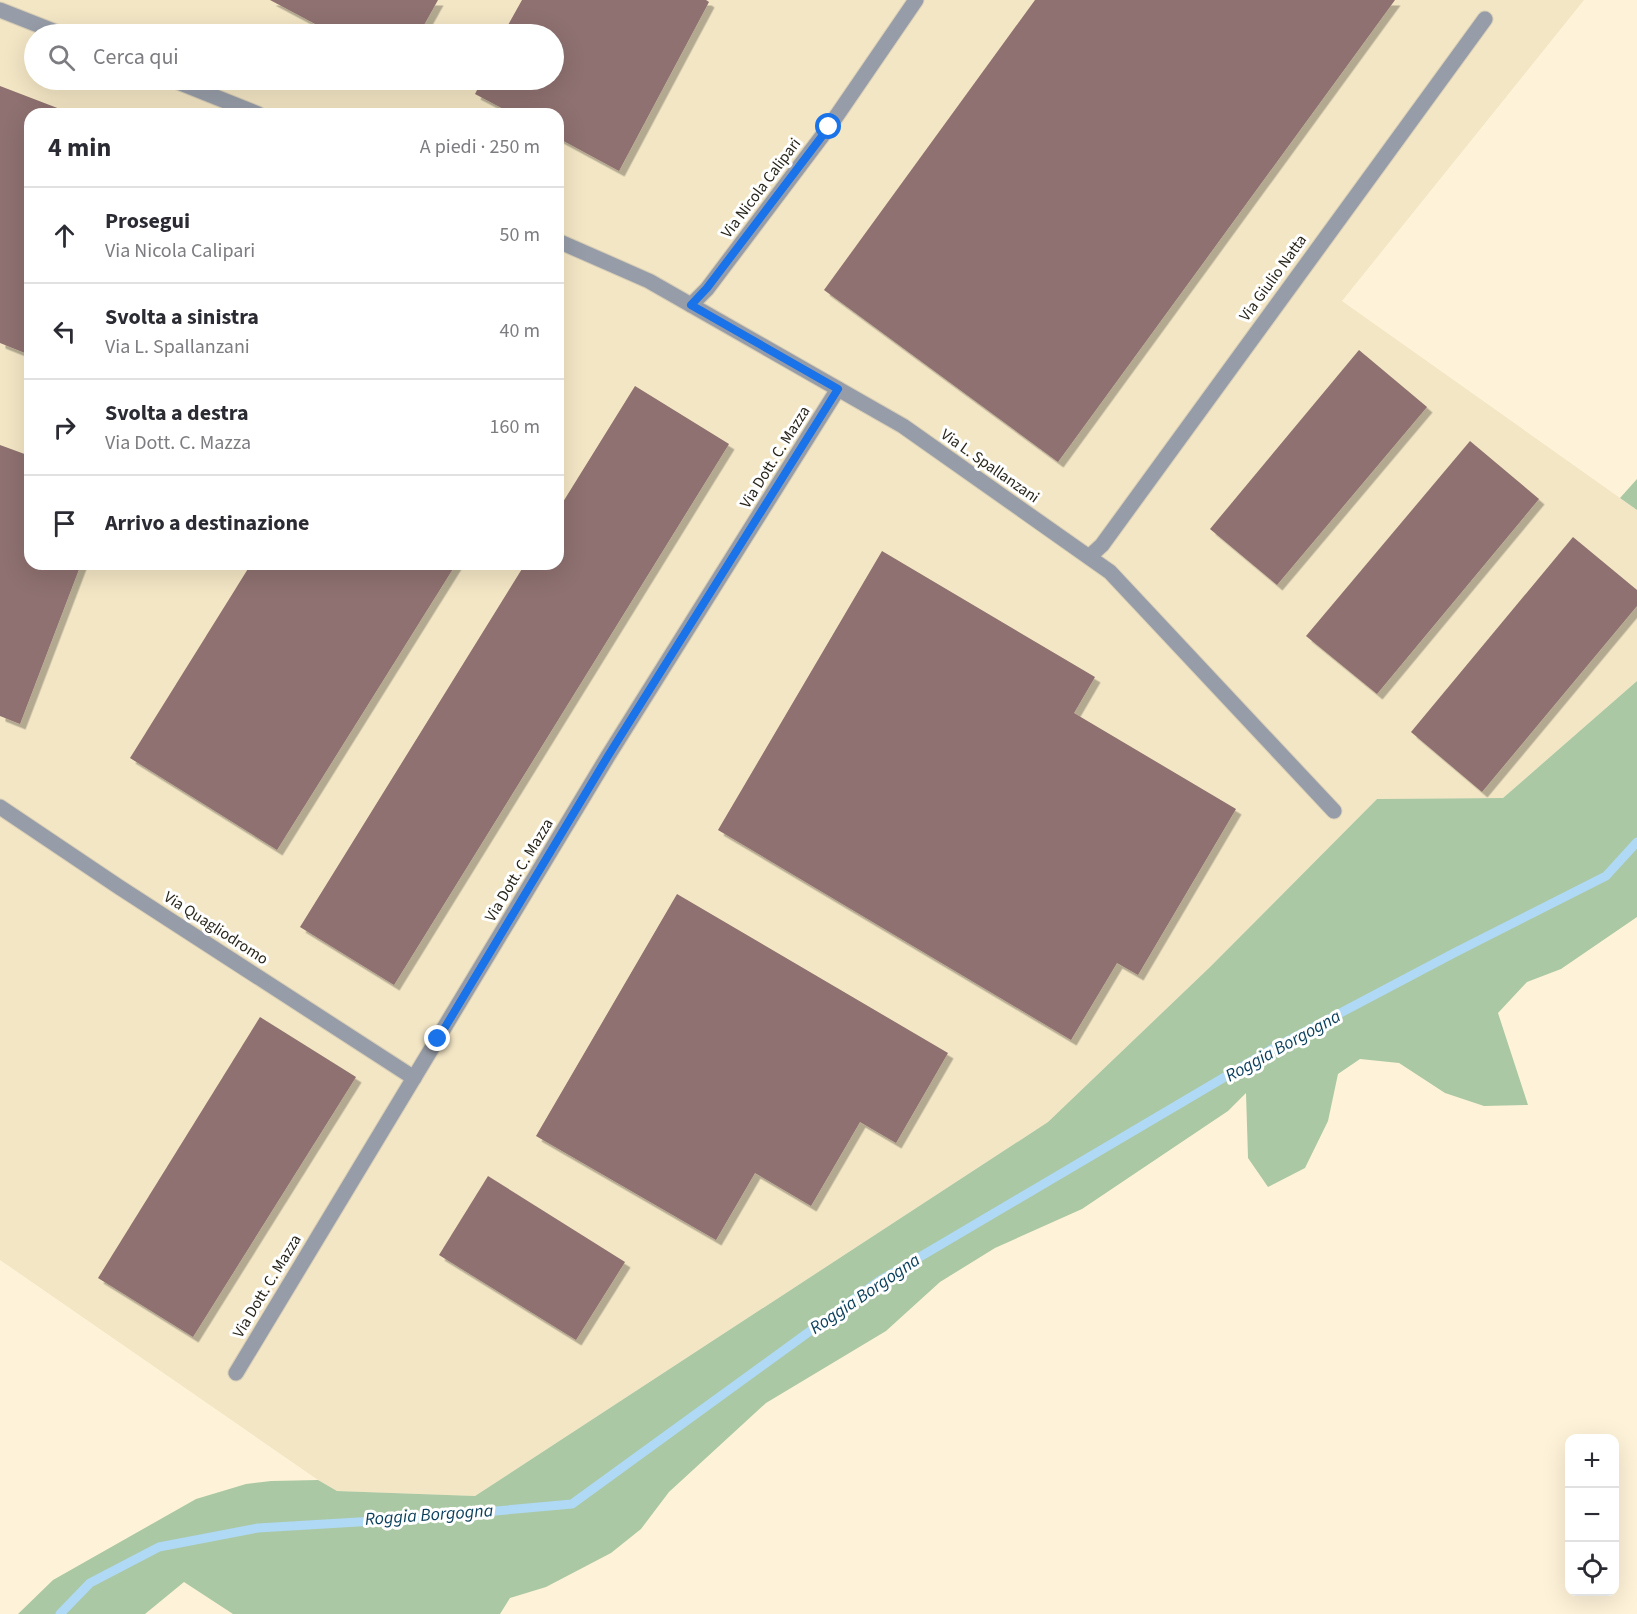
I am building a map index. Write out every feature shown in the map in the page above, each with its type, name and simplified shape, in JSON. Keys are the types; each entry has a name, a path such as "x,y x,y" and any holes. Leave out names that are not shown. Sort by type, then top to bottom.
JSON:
{"street":[{"name":"Via Nicola Calipari","path":"691,305 707,288 829,127 916,0"},
{"path":"0,10 36,24"},
{"name":"Via Giulio Natta","path":"1089,557 1102,545 1485,19"},
{"path":"197,90 243,108"},
{"name":"Via L. Spallanzani","path":"564,244 649,281 903,426 1110,572 1334,811"},
{"name":"Via Dott. C. Mazza","path":"236,1373 608,756 838,389"},
{"name":"Via Quagliodromo","path":"0,807 414,1078"}],"shaded area":[{"path":"0,0 1584,0 1342,301 1637,510 1637,681 1503,798 1377,799 1210,967 1048,1122 475,1496 337,1491 0,1260"}],"green space":[{"path":"1637,479 1637,510 1620,498"},
{"path":"1637,681 1637,917 1561,969 1527,982 1498,1013 1528,1105 1484,1106 1445,1093 1399,1063 1360,1059 1338,1074 1328,1121 1305,1168 1268,1187 1248,1158 1246,1093 1228,1111 1082,1209 995,1248 940,1282 886,1331 766,1403 669,1492 641,1529 611,1553 546,1587 510,1598 500,1614 233,1614 184,1582 145,1614 18,1614 53,1580 196,1499 246,1484 318,1480 337,1491 475,1496 1048,1122 1210,967 1377,799 1503,798"}],"building":[{"path":"270,0 438,0 425,24 315,24"},
{"path":"522,0 706,0 709,2 619,171 564,141 564,108 502,108 475,94 477,90 564,90 564,24 509,24"},
{"path":"1035,0 1395,0 1058,462 824,290"},
{"path":"0,86 57,108 24,108 24,353 0,343"},
{"path":"1359,350 1427,407 1277,585 1210,529"},
{"path":"635,386 729,444 394,985 300,927 521,570 564,570 564,500"},
{"path":"1470,441 1539,499 1377,694 1306,636"},
{"path":"0,445 24,454 24,570 79,570 20,724 0,716"},
{"path":"1573,537 1637,590 1637,606 1482,792 1411,732"},
{"path":"882,551 1095,677 1074,713 1236,809 1138,975 1117,963 1071,1040 718,830"},
{"path":"247,570 452,570 277,850 130,758"},
{"path":"677,894 948,1053 896,1143 860,1122 811,1206 755,1173 716,1240 536,1136"},
{"path":"260,1017 356,1077 193,1337 98,1278"},
{"path":"488,1176 625,1262 576,1340 439,1255"}],"waterway":[{"name":"Roggia Borgogna","path":"60,1614 90,1583 159,1547 258,1528 408,1519 572,1504 879,1281 1274,1048 1606,876 1637,842"}],"route":[{"path":"438,1039 608,756 838,389 691,305 707,288 829,127"}]}
